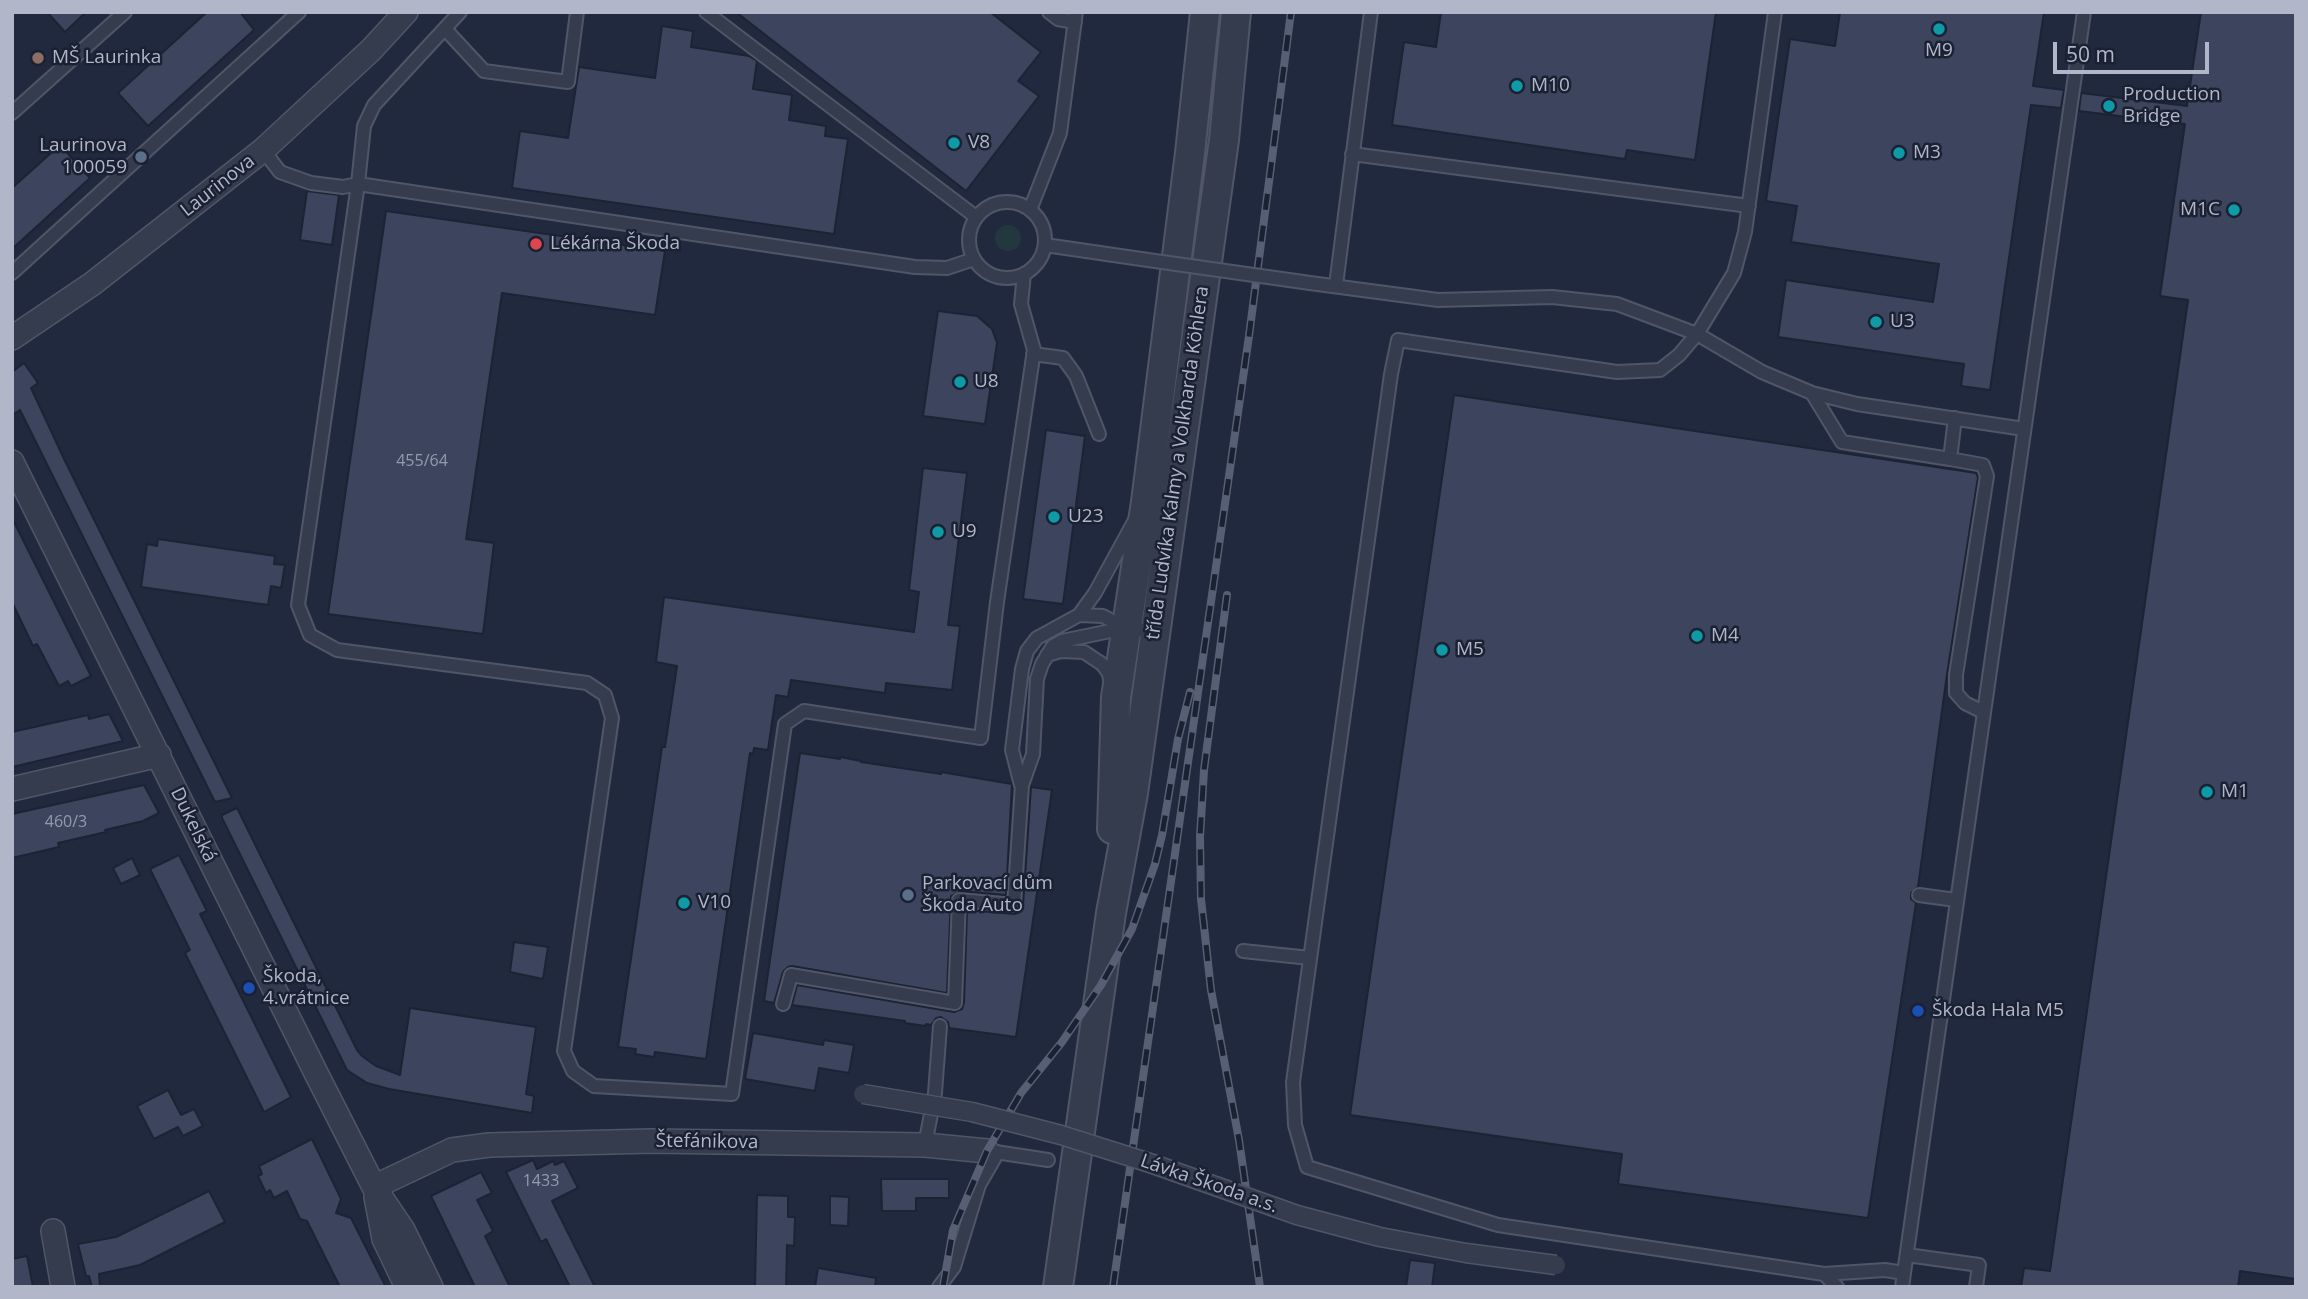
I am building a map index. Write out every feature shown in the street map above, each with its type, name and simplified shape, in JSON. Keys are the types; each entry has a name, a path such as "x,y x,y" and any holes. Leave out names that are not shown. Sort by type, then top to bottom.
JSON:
{"street":[{"name":"Laurinova","path":"12,338 92,284 264,149 372,50 406,12"},
{"name":"třída Ludvíka Kalmy a Volkharda Köhlera","path":"1111,913 1116,697 1146,502 1205,12"},
{"name":"třída Ludvíka Kalmy a Volkharda Köhlera","path":"1058,1287 1111,913 1133,793 1224,140 1236,12"},
{"name":"Dukelská","path":"12,462 317,1076 374,1187 403,1230 431,1287"},
{"path":"12,789 159,755"},
{"name":"Lávka Škoda a.s.","path":"863,1094 972,1112 1061,1135 1297,1215 1380,1237 1466,1253 1556,1265"},
{"name":"Štefánikova","path":"374,1187 452,1150 489,1145 652,1141 925,1145 992,1152"},
{"name":"Dukelská","path":"374,1187 384,1239 407,1287"},
{"path":"52,1231 63,1287"}],"lane":[{"path":"12,113 125,12"},
{"path":"12,273 299,12"},
{"path":"460,12 374,105 364,126 299,605 310,635 337,650 587,683 606,695 612,718 564,1051 573,1071 594,1086 732,1094 785,724 804,711 981,738 997,602 1034,350 1021,304 1024,274"},
{"path":"445,29 484,71 568,82 577,12"},
{"path":"706,12 976,217"},
{"path":"1030,210 1060,133 1075,17 1058,19 1049,12"},
{"path":"1336,285 1371,12"},
{"path":"1775,12 1745,232 1734,273 1697,334 1679,355 1660,370 1617,372 1398,340 1391,374 1293,1082 1295,1125 1307,1167 1498,1226 1824,1274 1885,1270 1904,1273"},
{"path":"1902,1287 2084,12"},
{"path":"264,149 280,172 311,183 343,187 358,184 915,267 947,268 974,259"},
{"path":"1352,154 1749,206"},
{"path":"1008,202 1020,204 1030,210 1039,220 1044,232 1045,245 1041,257 1034,267 1013,278 990,275 974,259 970,248 969,237 976,217 985,209 1008,202"},
{"path":"1045,245 1438,300 1552,297 1617,304 1697,334 1762,372 1812,393 1857,404 2024,429"},
{"path":"1033,354 1063,358 1076,376 1099,434"},
{"path":"1812,393 1842,442 1983,465 1987,476 1956,675 1956,693 1965,703 1983,712"},
{"path":"1950,459 1955,418"},
{"path":"1022,785 1012,750 1027,651 1037,638 1079,615 1095,593 1146,502"},
{"path":"1079,615 1103,616 1125,628"},
{"path":"783,1004 791,975 955,1003 959,900 1014,905 1022,785 1033,754 1037,679 1046,655 1053,646 1062,641 1125,628 1154,632"},
{"path":"1046,655 1075,650 1092,656 1108,672 1116,697"},
{"path":"1919,895 1956,900"},
{"path":"1243,951 1310,958"},
{"path":"925,1145 934,1093 940,1026"},
{"path":"939,1287 954,1267 964,1227 992,1152"},
{"name":"Štefánikova","path":"992,1152 1048,1160"},
{"path":"1907,1255 1979,1265 1976,1287"},
{"path":"1824,1274 1837,1287"}],"shaded area":[{"path":"1217,12 1225,12 1217,102 1143,611"},
{"path":"1008,225 1017,229 1021,238 1017,247 1008,251 999,247 995,238 999,229"}],"building":[{"path":"47,12 86,12 65,32"},
{"path":"207,12 240,12 254,30 148,126 118,93"},
{"name":"V8","path":"736,12 990,12 1041,52 1018,81 1039,96 966,191"},
{"name":"M10","path":"1441,12 1716,12 1695,160 1627,150 1625,159 1392,125 1404,42 1436,47"},
{"name":"M3","path":"1840,12 2044,12 2033,86 2064,90 2061,108 2031,105 1990,390 1961,386 1964,364 1778,337 1786,280 1933,302 1939,264 1791,242 1797,206 1766,201 1790,39 1835,46"},
{"name":"M1","path":"2201,12 2296,12 2296,1279 2240,1271 2238,1287 2021,1287 2024,1268 2050,1271 2188,300 2160,296 2185,124 2079,111 2081,93 2187,106"},
{"path":"662,26 693,31 691,47 749,56 757,61 753,89 792,95 789,120 826,126 825,136 848,139 834,234 512,188 520,131 568,138 579,67 655,78"},
{"path":"60,145 90,178 12,249 12,188"},
{"path":"307,191 339,195 332,245 300,240"},
{"path":"386,211 665,251 655,315 502,293 466,539 494,543 483,634 328,614"},
{"name":"U8","path":"938,311 977,316 992,329 997,343 985,424 923,416"},
{"path":"24,363 38,383 31,388 65,461 232,798 215,802 20,410 12,415 12,372"},
{"path":"1454,395 1976,473 1978,477 1947,674 1918,887 1911,893 1911,899 1916,903 1868,1218 1618,1184 1622,1154 1350,1115"},
{"name":"U23","path":"1046,430 1085,436 1063,604 1023,599"},
{"path":"923,468 967,473 948,625 960,626 952,690 886,683 885,693 791,680 788,697 776,695 768,750 754,748 753,754 750,753 706,1059 655,1052 654,1057 635,1054 636,1049 618,1047 662,747 665,747 677,666 656,662 664,597 914,632 919,592 909,590"},
{"path":"12,518 91,676 71,686 68,681 59,686 37,644 33,646 12,602"},
{"path":"158,539 275,556 274,564 285,565 281,588 271,586 268,605 141,587 147,544 157,546"},
{"path":"109,714 123,741 12,767 12,732 88,715 89,719"},
{"name":"Parkovací dům Škoda Auto","path":"800,753 1012,784 1006,895 960,891 951,896 947,993 792,966 783,972 774,1003 764,1001"},
{"path":"144,785 159,813 143,821 105,830 106,832 58,843 59,847 12,858 12,814"},
{"path":"1031,787 1052,790 1016,1037 949,1028 948,1022 941,1017 925,1026 792,1005 797,985 954,1012 962,1009 967,910 1014,914 1023,906"},
{"path":"237,808 362,1056 376,1066 400,1075 410,1008 536,1027 526,1094 534,1096 532,1113 389,1089 367,1083 347,1070 222,818 222,815"},
{"path":"179,855 207,911 200,914 291,1097 264,1112 185,953 190,950 150,869"},
{"path":"132,858 140,875 121,884 113,868"},
{"path":"514,942 548,947 543,979 510,972"},
{"path":"753,1033 823,1045 824,1040 854,1045 849,1073 819,1068 815,1091 745,1079"},
{"path":"168,1090 181,1115 194,1109 203,1126 183,1136 178,1127 154,1139 137,1106"},
{"path":"312,1139 341,1199 336,1213 351,1218 386,1287 340,1287 307,1221 300,1219 287,1191 274,1198 270,1190 266,1193 258,1176 262,1174 259,1166"},
{"path":"533,1160 537,1169 553,1161 555,1165 564,1161 578,1188 552,1201 595,1287 570,1287 546,1239 541,1242 506,1172"},
{"path":"481,1172 492,1193 477,1200 493,1231 485,1236 510,1287 475,1287 431,1196"},
{"path":"881,1179 949,1179 949,1198 916,1198 916,1211 882,1211"},
{"path":"209,1191 225,1222 140,1265 99,1274 100,1287 92,1287 89,1276 86,1276 78,1244 116,1237"},
{"path":"757,1195 788,1196 788,1217 795,1217 794,1246 787,1245 786,1287 755,1287"},
{"path":"830,1196 849,1197 848,1226 830,1225"},
{"path":"27,1256 33,1287 12,1287 12,1259"},
{"path":"1410,1260 1435,1263 1432,1287 1406,1287"},
{"path":"818,1268 876,1278 875,1287 815,1287"}],"railway":[{"path":"1113,1287 1249,336 1291,12"},
{"path":"1227,595 1204,770 1200,837 1201,899 1211,990 1239,1140 1260,1287"},
{"path":"943,1287 953,1230 987,1151 1021,1093 1062,1042 1101,985 1132,929 1155,864 1178,739 1190,692"}],"place":[{"name":"M9","path":"1939,29"},
{"name":"MŠ Laurinka","path":"38,58"},
{"name":"M10","path":"1517,86"},
{"name":"Production Bridge","path":"2109,106"},
{"name":"V8","path":"954,143"},
{"name":"M3","path":"1899,153"},
{"name":"Laurinova 100059","path":"141,157"},
{"name":"M1C","path":"2234,210"},
{"name":"Lékárna Škoda","path":"536,244"},
{"name":"U3","path":"1876,322"},
{"name":"U8","path":"960,382"},
{"name":"U23","path":"1054,517"},
{"name":"U9","path":"938,532"},
{"name":"M4","path":"1697,636"},
{"name":"M5","path":"1442,650"},
{"name":"M1","path":"2207,792"},
{"name":"Parkovací dům Škoda Auto","path":"908,895"},
{"name":"V10","path":"684,903"},
{"name":"Škoda, 4.vrátnice","path":"249,988"},
{"name":"Škoda Hala M5","path":"1918,1011"}]}
